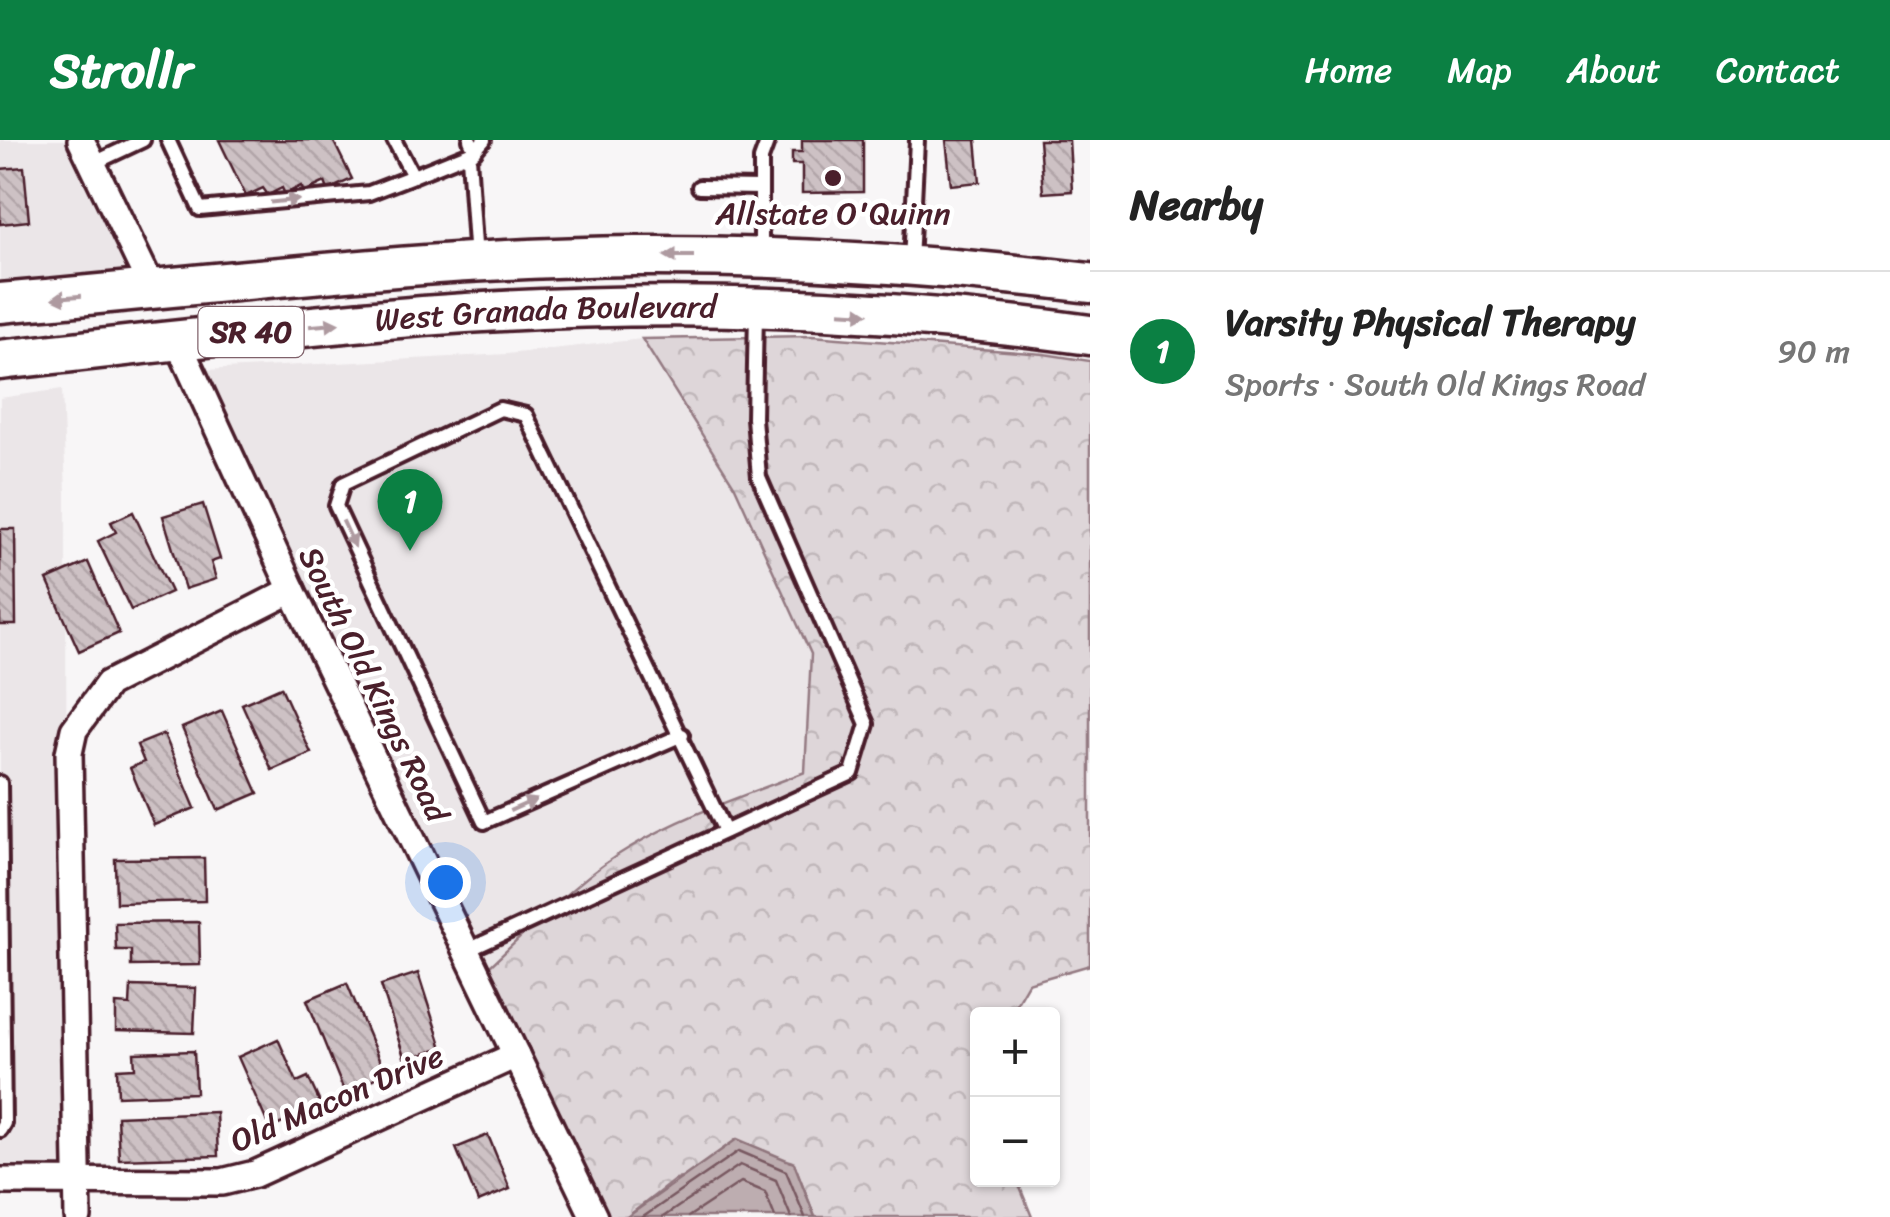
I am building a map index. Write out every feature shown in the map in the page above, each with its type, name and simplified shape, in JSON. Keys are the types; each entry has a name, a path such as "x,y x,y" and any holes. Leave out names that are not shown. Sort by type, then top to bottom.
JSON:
{"main road":[{"name":"West Granada Boulevard","path":"0,303 476,262 634,256 911,265 1090,283"},
{"path":"449,315 515,287 708,284 732,277 754,257"},
{"path":"177,340 206,308 269,278"},
{"path":"756,308 772,289 792,278 998,287 1046,278"},
{"path":"53,354 115,324 152,290"},
{"name":"West Granada Boulevard","path":"0,360 449,315 642,308 756,308 928,317 1090,335"}],"street":[{"path":"80,140 152,290"},
{"name":"South Old Kings Road","path":"177,340 292,590 594,1217"},
{"path":"78,1217 68,753 74,730 108,684 292,590"},
{"name":"Old Macon Drive","path":"0,1181 222,1182 255,1174 516,1055"}],"lane":[{"path":"92,164 143,140"},
{"path":"168,140 200,209 369,192 413,176 476,144"},
{"path":"394,140 413,176"},
{"path":"754,257 761,159 768,140"},
{"path":"911,265 917,140"},
{"path":"476,144 469,158 476,262"},
{"path":"699,187 761,188"},
{"path":"466,951 852,773 867,724 758,477 754,418 756,308"},
{"path":"682,735 484,822 336,506 344,484 500,409 526,414 682,735 725,831"},
{"path":"0,783 4,1123 0,1130"}],"shaded area":[{"path":"0,140 66,140 128,271 0,285"},
{"path":"642,339 735,487 811,654 805,772 692,816 590,875 489,967 205,370 507,354"},
{"path":"62,389 66,493 67,1167 0,1167 0,398"}],"green space":[{"path":"812,336 1090,361 1090,965 1028,983 1014,1007 970,1007 970,1187 1020,1187 1032,1217 815,1217 794,1163 676,1179 627,1217 609,1217 489,967 573,888 629,848 693,816 805,772 811,654 735,487 642,339"}],"water":[{"path":"737,1139 794,1163 815,1217 627,1217"}],"building":[{"path":"219,140 333,140 352,179 328,190 325,182 304,192 301,186 285,194 282,188 268,195 263,188 246,196"},
{"name":"Allstate O'Quinn","path":"802,140 863,140 863,192 802,193 802,164 792,164 792,152 802,152"},
{"path":"946,140 976,140 980,182 951,185"},
{"path":"1039,140 1069,140 1072,191 1043,193"},
{"path":"24,167 29,221 0,224 0,169"},
{"path":"203,504 220,559 211,562 216,579 185,589 163,516"},
{"path":"133,512 171,592 131,610 98,541 116,532 111,522"},
{"path":"0,529 15,529 16,625 0,625"},
{"path":"88,562 119,633 79,651 47,580"},
{"path":"281,687 311,753 272,770 242,704"},
{"path":"222,711 258,793 218,810 182,728"},
{"path":"164,734 195,808 154,825 130,768 144,762 137,745"},
{"path":"204,858 205,901 116,903 115,859"},
{"path":"199,922 200,965 131,966 131,950 116,950 115,923"},
{"path":"418,973 442,1048 405,1060 381,985"},
{"path":"347,983 385,1074 359,1085 363,1095 348,1101 307,1000"},
{"path":"131,986 196,988 194,1033 116,1031 116,1004 130,1005"},
{"path":"278,1039 297,1082 308,1077 321,1105 270,1129 238,1057"},
{"path":"194,1051 196,1093 118,1096 117,1069 135,1068 134,1053"},
{"path":"216,1112 218,1156 119,1159 117,1116"},
{"path":"488,1135 510,1189 478,1202 456,1148"}],"place":[{"name":"Allstate O'Quinn","path":"833,178"},
{"name":"Varsity Physical Therapy","path":"410,551"}]}
